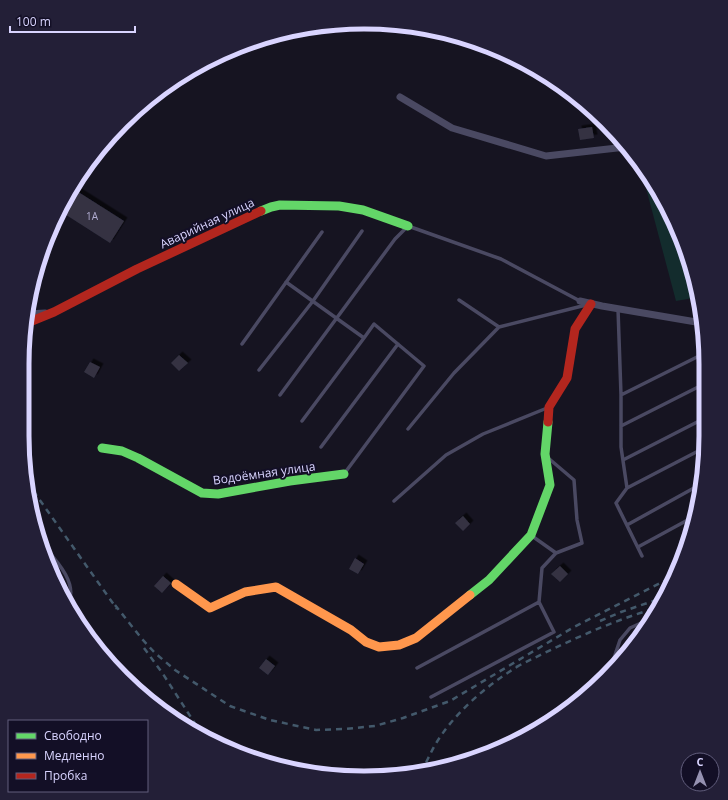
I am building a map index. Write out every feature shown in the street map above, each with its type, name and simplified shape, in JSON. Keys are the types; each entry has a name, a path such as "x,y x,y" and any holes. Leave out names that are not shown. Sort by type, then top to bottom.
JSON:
{"street":[{"path":"400,97 452,128 546,156 620,148"},
{"name":"Аварийная улица","path":"32,321 54,312 137,269 264,210 280,205 339,206 363,210 408,226"},
{"path":"580,301 696,322"},
{"path":"176,584 210,608 246,592 276,587 351,630 366,642 379,647 399,645 416,638 489,580 531,535 550,486 545,454 549,407 567,378 574,329 591,304"},
{"path":"33,314 54,312"},
{"name":"Водоёмная улица","path":"102,448 122,451 138,458 202,493 218,494 290,481 344,474"}],"lane":[{"path":"280,395 336,318 396,239 408,226 501,259 580,301"},
{"path":"259,370 313,301 362,231"},
{"path":"242,344 322,232"},
{"path":"286,282 364,338"},
{"path":"459,300 499,327"},
{"path":"408,428 454,372 499,327 591,304"},
{"path":"618,309 621,447 627,488"},
{"path":"302,421 374,324 424,366 344,474"},
{"path":"321,447 398,344"},
{"path":"621,395 699,356"},
{"path":"621,426 699,387"},
{"path":"394,501 446,456 483,434 549,407"},
{"path":"623,460 699,421"},
{"path":"642,556 616,503 627,488 698,451"},
{"path":"431,697 554,632 539,602 542,568 556,553 582,543 576,520 574,480 545,454"},
{"path":"627,525 695,487"},
{"path":"638,547 689,519"},
{"path":"531,535 556,553"},
{"path":"52,558 65,574 70,585 71,598"},
{"path":"417,668 539,602"},
{"path":"613,660 620,640 630,628 643,622"}],"green space":[{"path":"644,179 664,216 688,277 693,298 676,301"}],"building":[{"path":"592,127 594,138 580,140 578,129"},
{"path":"77,191 124,221 110,243 65,214"},
{"path":"179,355 188,363 179,371 171,363"},
{"path":"90,362 100,367 94,378 84,372"},
{"path":"463,516 470,524 463,531 455,523"},
{"path":"355,558 364,564 358,574 349,569"},
{"path":"560,566 568,574 560,582 551,574"},
{"path":"163,576 171,583 162,593 154,586"},
{"path":"266,659 275,666 268,675 259,668"}],"railway":[{"path":"34,491 117,609"},
{"path":"115,605 155,653 175,670 230,706 270,720 316,730 345,729 375,726 403,718 450,701 574,627 666,580"},
{"path":"600,621 656,600"},
{"path":"516,667 605,626 650,610"},
{"path":"144,648 163,674 197,726"},
{"path":"424,766 443,733 472,700 495,681 520,665"}],"traffic: fast":[{"path":"261,211 280,205 339,206 363,210 408,226"},
{"path":"470,595 489,580 531,535 550,485 545,454 548,422"},
{"path":"102,448 122,451 138,458 202,493 218,494 290,481 344,474"}],"traffic: slow":[{"path":"176,584 210,608 245,592 276,587 351,630 366,642 379,647 399,645 416,638 470,595"}],"traffic: jam":[{"path":"32,321 54,312 137,269 261,211"},
{"path":"548,422 549,407 567,378 575,329 591,304"}]}
